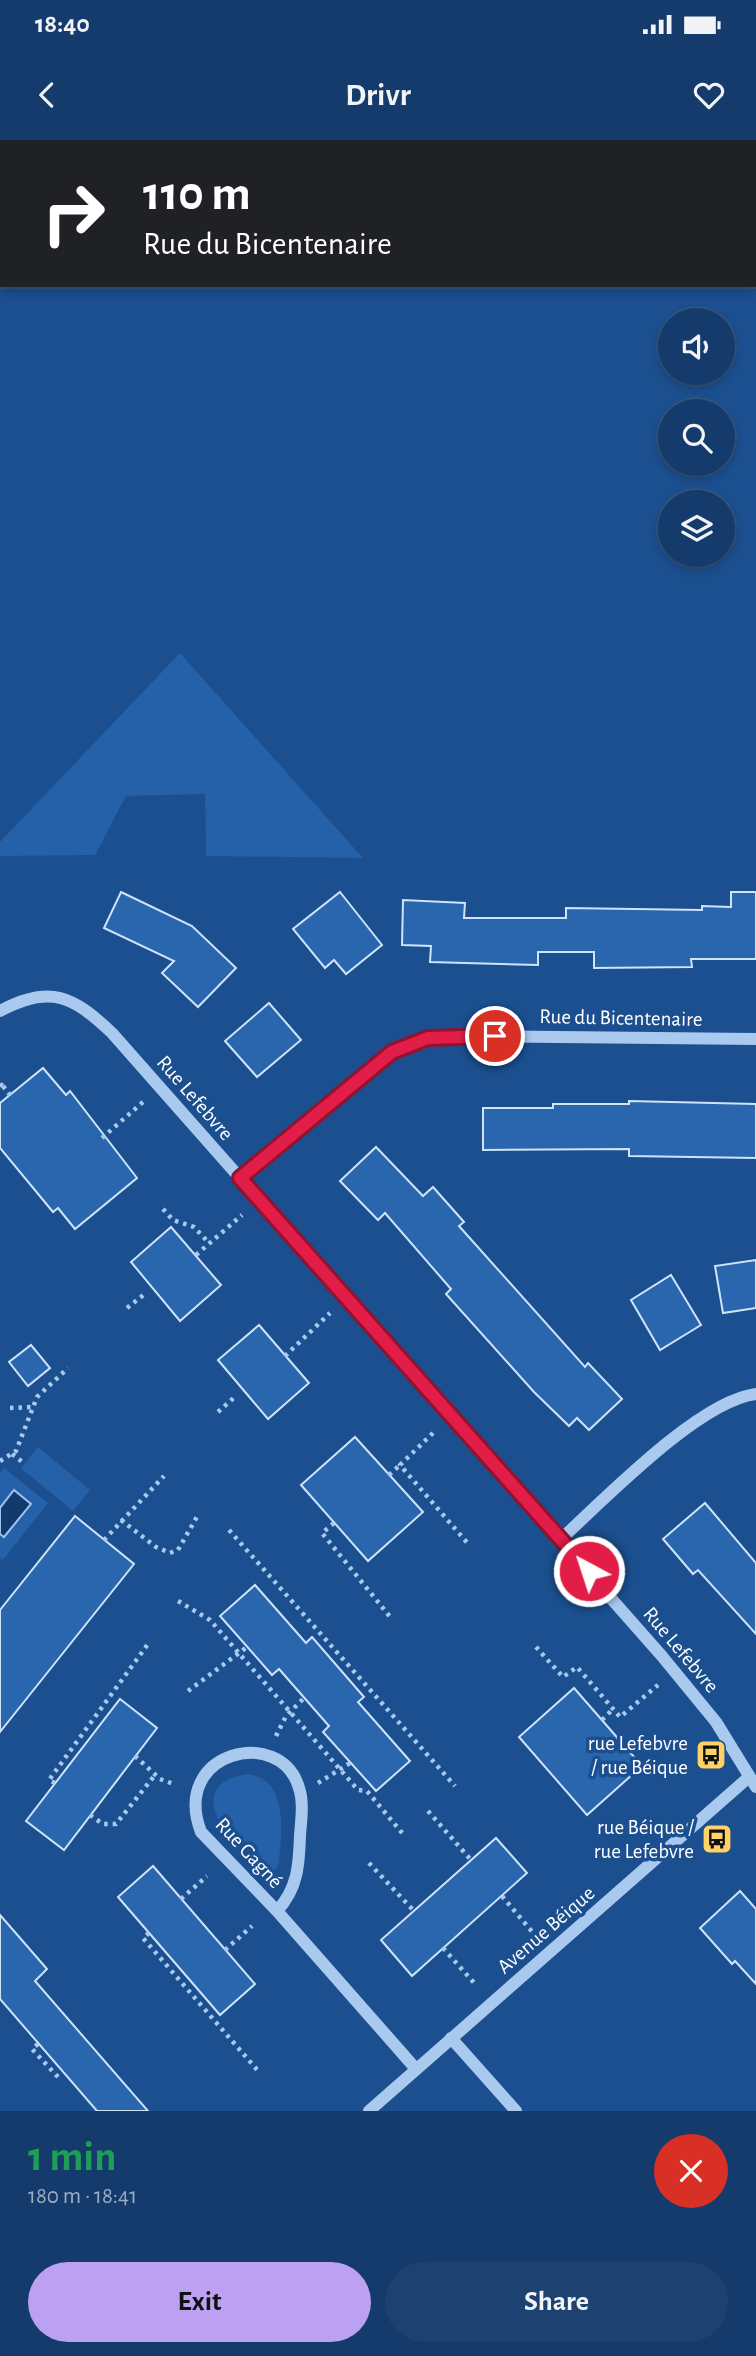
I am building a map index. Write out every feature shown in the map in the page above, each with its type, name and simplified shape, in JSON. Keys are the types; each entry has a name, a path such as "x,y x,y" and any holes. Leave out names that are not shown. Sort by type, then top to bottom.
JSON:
{"street":[{"name":"Rue Lefebvre","path":"0,1011 26,999 53,996 82,1006 112,1033 561,1539 703,1704 729,1740 752,1782"},
{"name":"Rue du Bicentenaire","path":"240,1178 374,1063 418,1041 469,1036 756,1039"},
{"path":"561,1539 702,1415 732,1399 756,1394"},
{"name":"Rue Gagné","path":"277,1911 294,1889 298,1869 302,1806 299,1786 291,1772 278,1760 260,1753 241,1752 223,1759 198,1783 194,1816 201,1832 277,1911 416,2069"},
{"name":"Avenue Béique","path":"369,2111 752,1782"},
{"path":"451,2038 516,2111"}],"path":[{"path":"1,1086 10,1095"},
{"path":"102,1138 143,1102"},
{"path":"163,1209 173,1220 194,1227 209,1243"},
{"path":"196,1255 242,1215"},
{"path":"127,1308 146,1293"},
{"path":"285,1356 330,1312"},
{"path":"0,1461 12,1454 37,1397 68,1368"},
{"path":"218,1412 237,1395"},
{"path":"10,1408 33,1407"},
{"path":"389,1475 433,1433"},
{"path":"12,1454 24,1464"},
{"path":"400,1465 470,1546"},
{"path":"104,1540 164,1476"},
{"path":"121,1520 156,1547 170,1553 178,1550 198,1515"},
{"path":"334,1523 322,1533 391,1618"},
{"path":"229,1530 455,1786"},
{"path":"178,1601 210,1620 358,1790 367,1791 403,1834"},
{"path":"55,1783 49,1780 148,1644"},
{"path":"188,1691 247,1647"},
{"path":"536,1647 563,1677 577,1667 620,1717 658,1685"},
{"path":"275,1740 291,1711 304,1698"},
{"path":"602,1720 613,1709"},
{"path":"90,1723 97,1729"},
{"path":"135,1756 155,1775 176,1785"},
{"path":"317,1784 350,1763"},
{"path":"90,1815 103,1824 116,1824 155,1775"},
{"path":"428,1811 471,1860"},
{"path":"369,1863 414,1911"},
{"path":"181,1899 207,1876"},
{"path":"502,1896 534,1934"},
{"path":"225,1950 252,1926"},
{"path":"149,1933 143,1938 258,2073"},
{"path":"443,1948 476,1985"},
{"path":"180,1982 187,1976"},
{"path":"38,2044 32,2049 58,2077"}],"shaded area":[{"path":"180,653 363,858 206,856 205,794 126,796 95,855 0,856 0,842"},
{"path":"38,1447 90,1490 73,1511 21,1468"},
{"path":"4,1468 48,1503 3,1560 0,1558 0,1473"},
{"path":"14,1490 31,1504 4,1537 0,1534 0,1508"},
{"path":"247,1774 261,1778 271,1786 277,1797 281,1840 278,1867 270,1873 259,1869 247,1858 227,1835 215,1813 213,1802 220,1785 231,1778"}],"building":[{"path":"121,892 192,926 236,968 198,1007 162,973 174,961 104,928"},
{"path":"340,892 382,945 346,974 334,960 325,968 293,929"},
{"path":"731,892 756,892 756,959 691,959 692,967 594,968 594,952 538,952 538,965 430,962 431,946 402,945 403,900 465,903 464,918 566,918 566,908 702,910 702,906 731,907"},
{"path":"269,1003 301,1040 257,1077 225,1041"},
{"path":"43,1068 66,1095 70,1091 137,1178 75,1229 58,1208 53,1212 0,1148 0,1103"},
{"path":"629,1101 756,1104 756,1158 629,1156 629,1149 483,1150 483,1108 553,1108 553,1104 629,1104"},
{"path":"376,1147 423,1196 433,1187 464,1222 459,1226 585,1367 588,1363 622,1399 589,1430 577,1418 569,1426 534,1392 446,1294 451,1289 385,1213 378,1220 340,1181"},
{"path":"171,1227 221,1285 180,1321 131,1262"},
{"path":"756,1260 756,1308 723,1313 715,1266"},
{"path":"671,1275 701,1325 660,1350 631,1300"},
{"path":"259,1325 309,1383 268,1419 218,1360"},
{"path":"31,1345 50,1368 28,1386 9,1362"},
{"path":"355,1437 423,1512 368,1561 301,1485"},
{"path":"705,1503 756,1563 756,1634 698,1570 693,1574 663,1539"},
{"path":"75,1516 134,1564 0,1732 0,1610"},
{"path":"255,1585 306,1643 312,1637 364,1697 358,1702 410,1761 376,1791 323,1732 329,1726 279,1669 272,1675 220,1616"},
{"path":"574,1688 642,1766 587,1815 519,1737"},
{"path":"120,1699 157,1728 64,1850 26,1821"},
{"path":"496,1838 527,1873 412,1976 381,1940"},
{"path":"153,1866 255,1984 220,2015 118,1897"},
{"path":"740,1891 756,1909 756,1984 735,1961 732,1964 700,1928"},
{"path":"0,1915 47,1969 35,1981 148,2111 97,2111 0,1999"}],"place":[{"name":"rue Lefebvre / rue Béique","path":"711,1755"},
{"name":"rue Béique / rue Lefebvre","path":"717,1839"}],"route":[{"path":"495,1036 428,1038 392,1052 374,1063 240,1178 589,1571"}]}
